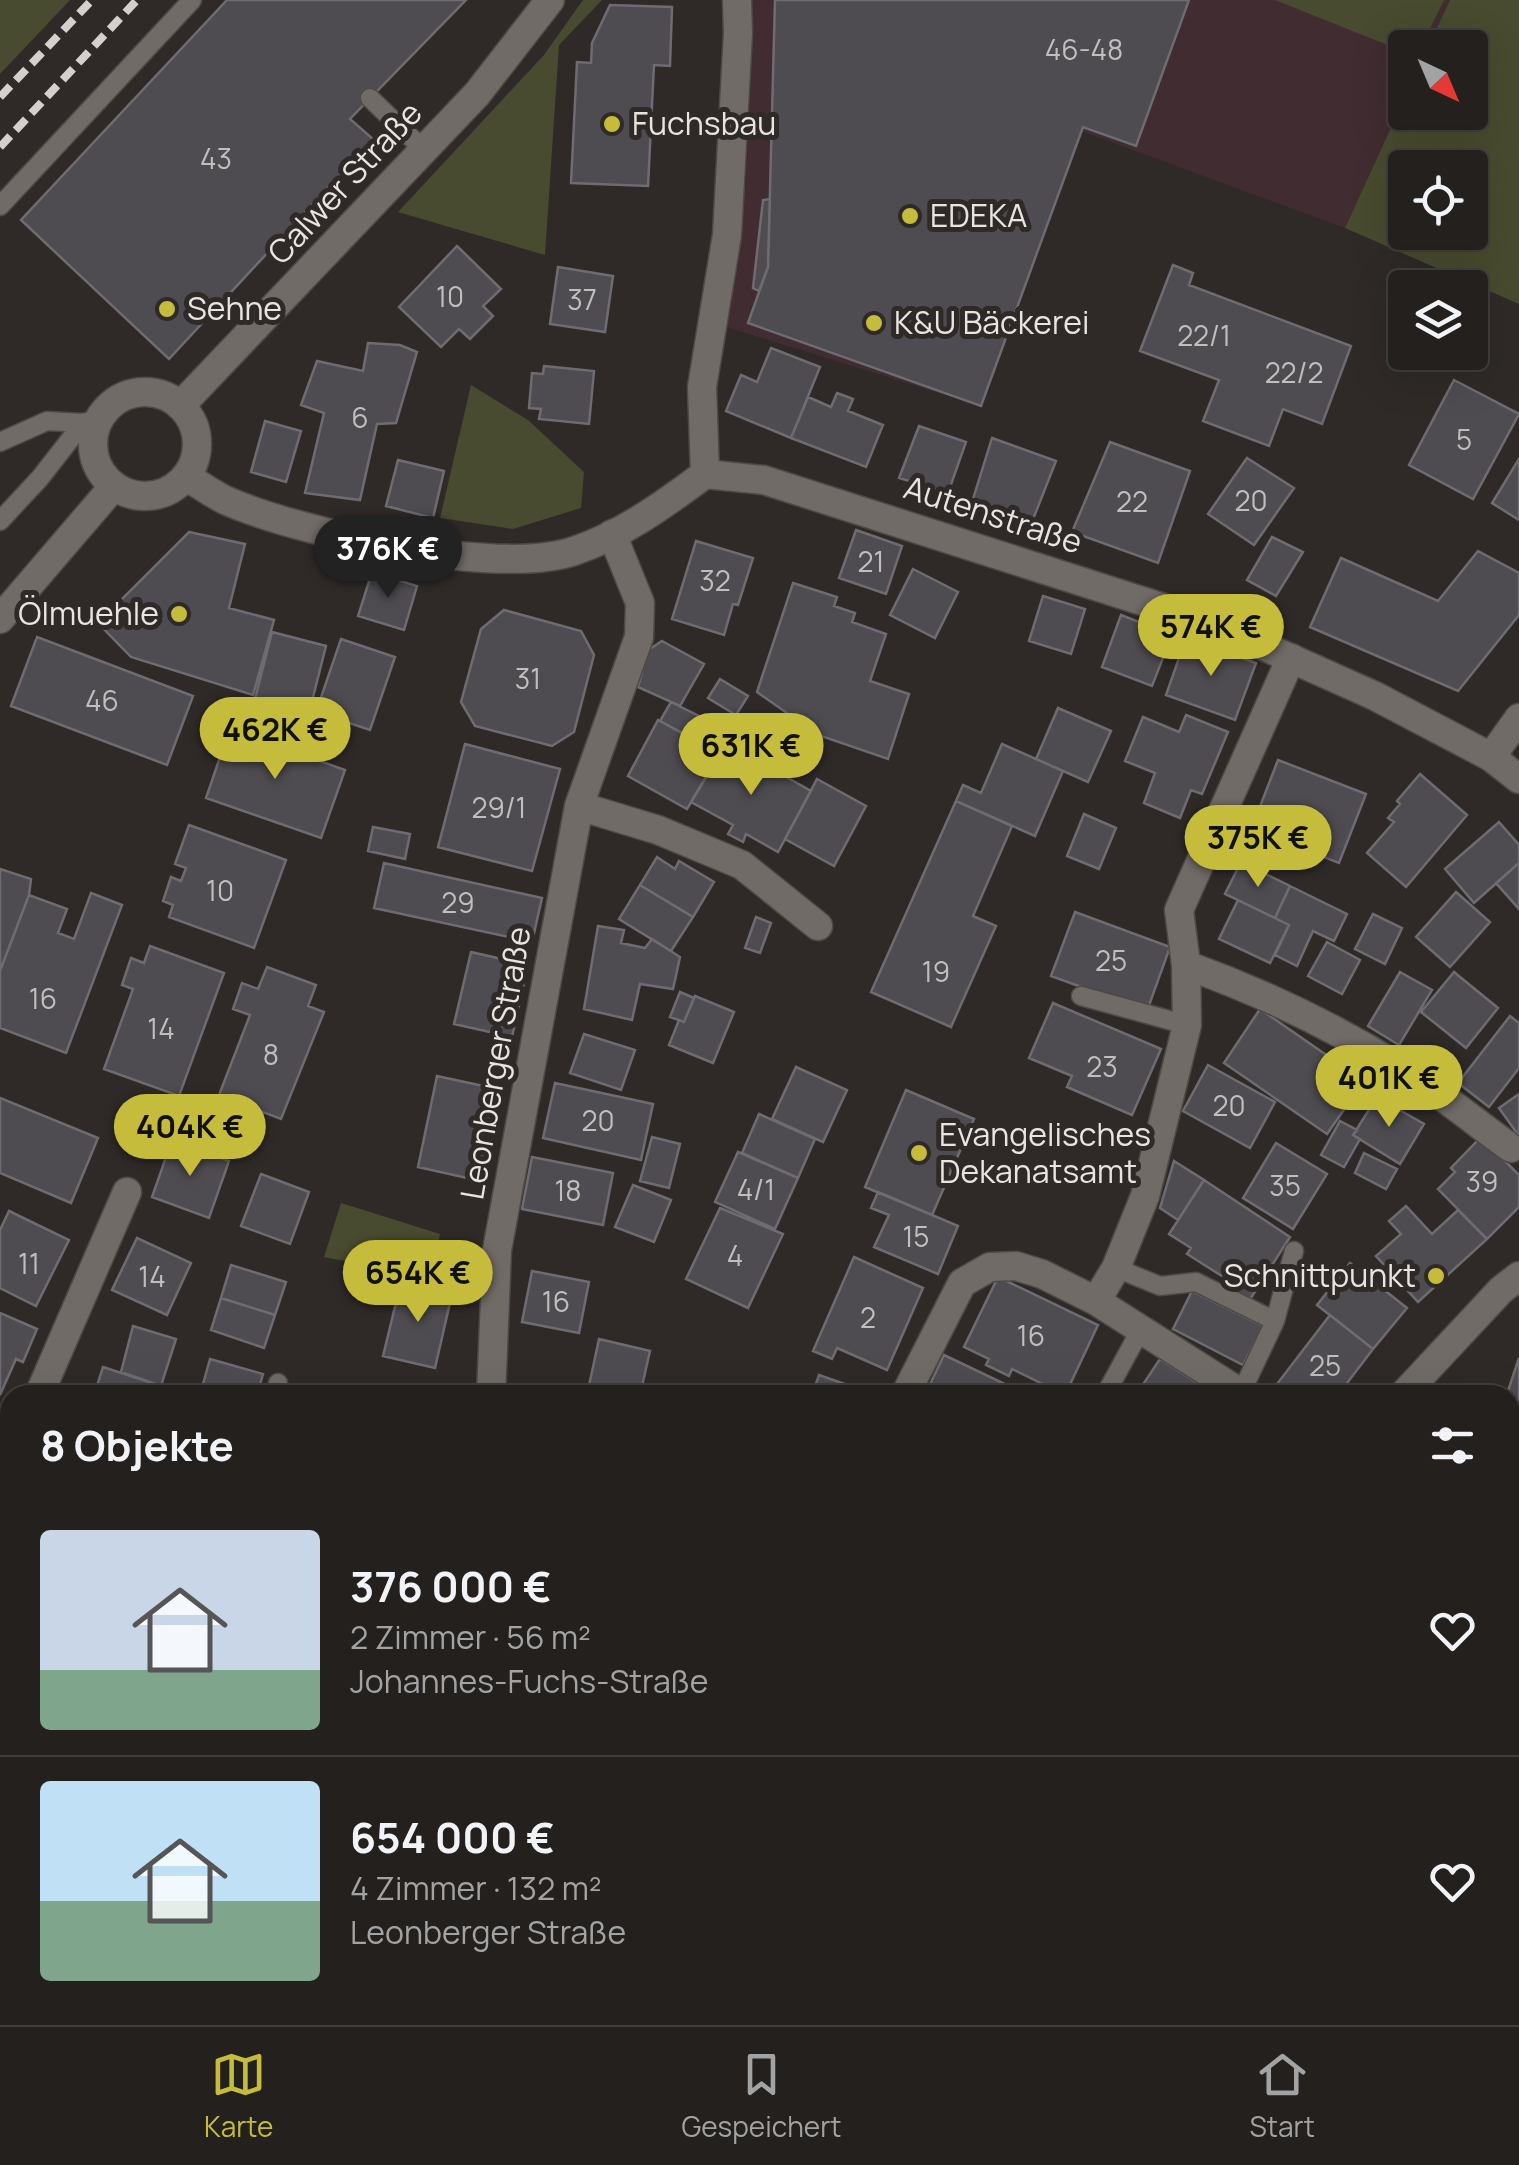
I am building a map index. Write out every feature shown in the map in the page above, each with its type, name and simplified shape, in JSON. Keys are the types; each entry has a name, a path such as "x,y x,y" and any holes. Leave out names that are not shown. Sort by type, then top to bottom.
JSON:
{"street":[{"name":"Calwer Straße","path":"180,406 477,94 550,0"},
{"path":"186,476 223,499 303,526 476,559 532,560 573,552 612,534 659,508 705,474 702,387 727,235 737,0"},
{"path":"137,393 164,396 180,406 191,420 196,438 196,456 186,476 174,488 153,496 132,494 114,486 94,455 91,421 119,399 137,393"},
{"name":"Autenstraße","path":"705,474 790,486 1214,624 1376,696 1491,758 1519,779"},
{"path":"0,619 114,486"},
{"name":"Leonberger Straße","path":"491,1385 497,1250 579,806 638,636 640,602 612,534"},
{"path":"1096,1301 1116,1268 1145,1196 1188,1025 1186,965 1178,910 1291,658"},
{"path":"1491,758 1519,718"},
{"path":"579,806 658,830 742,865 818,926"},
{"path":"1186,965 1246,987 1388,1061 1515,1144"},
{"path":"43,1385 127,1192"},
{"path":"910,1385 962,1283 990,1268 1016,1266 1042,1274 1096,1301 1229,1385"},
{"path":"1411,1385 1519,1276"}],"lane":[{"path":"0,206 192,0"},
{"path":"370,98 424,150"},
{"path":"0,442 48,421 91,421"},
{"path":"0,521 91,421"},
{"path":"1081,996 1188,1025"},
{"path":"1247,1385 1275,1321 1294,1251"},
{"path":"1116,1268 1160,1286 1196,1282 1275,1321"},
{"path":"1110,1385 1141,1329"}],"shaded area":[{"name":"EDEKA","path":"751,0 1450,0 1436,30 1388,30 1390,130 1345,228 1081,131 981,406 723,326 746,182 753,39"}],"green space":[{"path":"0,0 70,0 0,74"},
{"path":"583,0 602,0 559,45 545,255 398,212 544,55"},
{"path":"1275,0 1444,0 1429,30 1388,30 1388,45"},
{"path":"1450,0 1519,0 1519,304 1488,290 1488,270 1441,270 1395,250 1488,250 1488,150 1388,150 1388,247 1345,228 1390,130 1488,130 1488,30 1436,30"},
{"path":"471,385 528,420 584,472 581,508 513,529 440,518"},
{"path":"341,1203 440,1234 431,1278 324,1257"}],"building":[{"path":"227,0 466,0 350,119 373,139 169,359 21,220"},
{"name":"EDEKA","path":"775,0 1189,0 1136,146 1083,127 981,406 748,323 768,267"},
{"name":"Fuchsbau","path":"610,5 672,7 670,66 654,65 648,186 571,183 577,62 591,63 592,43"},
{"path":"770,199 768,267 759,291 753,288 763,200"},
{"path":"457,246 501,289 483,306 493,316 470,339 459,329 441,347 399,307"},
{"path":"1173,265 1193,273 1189,285 1351,346 1322,424 1283,409 1269,446 1203,421 1219,380 1140,351"},
{"path":"558,267 613,276 605,332 550,324"},
{"path":"368,343 400,345 417,352 396,423 377,424 360,500 305,493 324,413 301,405 317,361 363,371"},
{"path":"771,348 820,367 791,438 726,411 741,375 757,382"},
{"path":"544,366 594,371 589,424 539,419 541,409 529,408 532,373 543,374"},
{"path":"1454,380 1519,414 1473,499 1409,465"},
{"path":"837,393 853,399 848,411 883,425 866,467 791,438 808,397 831,407"},
{"path":"265,421 301,431 286,482 251,472"},
{"path":"919,426 966,442 948,493 899,478"},
{"path":"992,438 1056,461 1032,522 973,499"},
{"path":"1110,442 1190,471 1158,563 1072,532"},
{"path":"1247,458 1294,488 1254,545 1208,514"},
{"path":"1519,459 1519,520 1492,503"},
{"path":"398,460 444,471 433,518 386,506"},
{"path":"856,530 902,546 886,594 839,578"},
{"name":"Ölmuehle","path":"189,532 245,544 229,608 274,620 253,695 131,657 98,623"},
{"path":"1272,537 1303,552 1276,596 1247,580"},
{"path":"696,541 753,558 724,635 672,619"},
{"path":"1478,551 1519,573 1519,615 1458,691 1310,627 1341,558 1438,601"},
{"path":"913,569 958,592 935,638 890,615"},
{"path":"372,572 417,586 404,630 358,616"},
{"path":"793,583 837,597 834,606 855,613 852,622 886,634 870,681 909,694 888,759 818,735 757,692"},
{"path":"1043,596 1085,609 1071,654 1029,641"},
{"path":"504,610 581,631 594,655 574,732 552,746 475,726 461,702 481,629"},
{"path":"1121,615 1172,635 1152,686 1102,667"},
{"path":"272,632 326,646 308,717 254,703"},
{"path":"37,637 193,696 167,765 11,706"},
{"path":"1186,638 1256,663 1235,720 1166,695"},
{"path":"341,639 395,657 370,730 316,712"},
{"path":"662,641 704,664 680,706 638,687 648,650"},
{"path":"720,679 748,696 736,715 708,698"},
{"path":"671,702 699,716 688,736 660,721"},
{"path":"1058,708 1111,731 1088,782 1036,759"},
{"path":"1186,715 1228,732 1202,794 1191,790 1180,818 1144,803 1155,773 1125,761 1143,717 1179,732"},
{"path":"658,720 720,754 687,809 628,776"},
{"path":"248,723 273,732 269,743 345,770 321,838 206,798 230,728 245,733"},
{"path":"726,743 811,791 778,852 746,834 743,842 728,834 733,825 691,802"},
{"path":"465,744 560,769 532,871 438,847"},
{"path":"1002,744 1063,771 1035,836 956,801 963,785 981,793"},
{"path":"1278,760 1366,794 1339,863 1298,847 1301,840 1254,822"},
{"path":"1420,774 1467,815 1406,887 1367,853 1394,822 1388,818 1400,804 1397,801"},
{"path":"817,779 866,806 834,866 785,839"},
{"path":"956,801 1012,826 973,916 996,926 951,1027 871,992"},
{"path":"1084,814 1116,828 1099,869 1067,856"},
{"path":"1499,822 1519,845 1519,863 1474,903 1445,869"},
{"path":"189,825 286,860 254,948 169,917 173,905 163,901 171,877 181,881 186,868 175,864"},
{"path":"373,827 410,834 405,859 368,851"},
{"path":"657,857 675,869 679,861 714,882 693,917 640,885"},
{"path":"1241,862 1290,886 1275,918 1225,894"},
{"path":"384,863 542,898 532,942 374,908"},
{"path":"1519,863 1519,909 1496,883"},
{"path":"0,869 31,879 29,895 0,971"},
{"path":"640,885 693,917 671,951 619,919"},
{"path":"1290,886 1347,914 1334,941 1313,931 1297,966 1275,955 1289,925 1275,918"},
{"path":"1456,892 1490,922 1450,967 1416,937"},
{"path":"91,893 122,905 66,1053 0,1028 0,971 29,895 67,909 58,933 74,939"},
{"path":"1238,900 1289,925 1270,963 1219,939"},
{"path":"1075,912 1170,947 1147,1011 1051,976"},
{"path":"1373,914 1402,928 1385,964 1355,949"},
{"path":"756,917 771,923 760,953 745,948"},
{"path":"598,926 624,930 621,943 645,948 652,939 680,957 673,989 640,984 632,1020 584,1009"},
{"path":"1327,942 1360,960 1342,994 1308,976"},
{"path":"150,946 224,973 179,1096 104,1069 133,989 122,985 131,958 144,963"},
{"path":"471,952 528,965 512,1037 454,1024"},
{"path":"267,967 316,985 308,1006 324,1012 281,1119 219,1095 250,1015 233,1009 242,983 258,989"},
{"path":"1400,972 1432,990 1399,1045 1368,1026"},
{"path":"1454,972 1498,1008 1466,1048 1421,1012"},
{"path":"680,992 694,998 684,1022 670,1017"},
{"path":"695,996 734,1012 713,1063 669,1045"},
{"path":"1053,1003 1161,1049 1132,1115 1067,1087 1072,1076 1029,1058"},
{"path":"1260,1009 1364,1081 1327,1134 1224,1063"},
{"path":"1510,1016 1519,1023 1519,1068 1489,1107 1458,1083"},
{"path":"584,1034 635,1050 621,1090 570,1073"},
{"path":"1208,1065 1275,1102 1250,1148 1183,1111"},
{"path":"796,1067 847,1090 823,1142 772,1119"},
{"path":"437,1076 502,1090 485,1182 418,1167"},
{"path":"555,1083 653,1104 641,1160 543,1138"},
{"name":"Evangelisches Dekanatsamt","path":"906,1090 974,1119 932,1215 865,1187"},
{"path":"1519,1094 1519,1136 1499,1108"},
{"path":"1377,1097 1424,1124 1400,1164 1353,1135"},
{"path":"0,1098 98,1138 71,1203 0,1173"},
{"path":"759,1114 815,1139 798,1178 742,1153"},
{"path":"1340,1121 1357,1130 1353,1135 1360,1139 1344,1167 1321,1155"},
{"path":"652,1137 680,1144 669,1188 640,1181"},
{"path":"1481,1137 1519,1175 1519,1207 1487,1239 1438,1189 1455,1172 1451,1168"},
{"path":"172,1140 229,1161 209,1218 152,1197"},
{"path":"1276,1143 1327,1174 1293,1229 1243,1198"},
{"path":"738,1152 798,1178 775,1229 715,1202"},
{"path":"1364,1153 1397,1169 1386,1189 1355,1173"},
{"path":"532,1157 613,1173 603,1225 522,1209"},
{"path":"1174,1161 1204,1180 1178,1220 1160,1208"},
{"path":"261,1174 309,1192 290,1244 241,1226"},
{"path":"1204,1180 1290,1237 1249,1301 1222,1283 1225,1278 1187,1254 1191,1248 1169,1234"},
{"path":"633,1185 671,1200 654,1242 615,1227"},
{"path":"878,1192 958,1226 938,1274 874,1247 889,1215 871,1208"},
{"path":"1406,1206 1432,1234 1458,1210 1487,1239 1418,1302 1376,1256 1401,1234 1389,1221"},
{"path":"720,1208 783,1234 748,1308 686,1279"},
{"path":"9,1211 69,1240 36,1306 0,1288 0,1230"},
{"path":"137,1238 191,1263 167,1315 112,1290"},
{"path":"854,1257 923,1288 887,1370 837,1348 832,1359 813,1351"},
{"path":"1350,1263 1407,1308 1373,1349 1317,1305"},
{"path":"231,1265 286,1282 275,1315 221,1298"},
{"path":"532,1271 589,1282 579,1333 522,1322"},
{"path":"998,1277 1098,1325 1070,1385 1045,1385 1012,1369 1009,1376 986,1365 989,1359 964,1347"},
{"path":"401,1282 452,1294 435,1368 383,1356"},
{"path":"1192,1291 1263,1326 1243,1365 1173,1329"},
{"path":"221,1298 275,1315 264,1348 211,1330"},
{"path":"0,1313 37,1329 23,1362 16,1359 4,1385 0,1385"},
{"path":"1330,1315 1373,1349 1346,1385 1277,1384"},
{"path":"133,1326 176,1339 161,1385 121,1372"},
{"path":"599,1339 650,1351 642,1385 589,1385"},
{"path":"944,1355 1007,1385 930,1385"},
{"path":"1519,1358 1519,1385 1510,1385"},
{"path":"210,1359 263,1374 260,1385 203,1385"},
{"path":"1160,1359 1201,1385 1143,1385"},
{"path":"103,1367 158,1385 97,1385"},
{"path":"819,1375 848,1385 816,1385"}],"railway":[{"path":"0,97 92,0"},
{"path":"0,147 137,0"}],"place":[{"name":"Fuchsbau","path":"612,124"},
{"name":"EDEKA","path":"910,216"},
{"name":"Sehne","path":"167,309"},
{"name":"K&U Bäckerei","path":"874,323"},
{"name":"Ölmuehle","path":"179,614"},
{"name":"Evangelisches Dekanatsamt","path":"919,1153"},
{"name":"Schnittpunkt","path":"1436,1276"}]}
